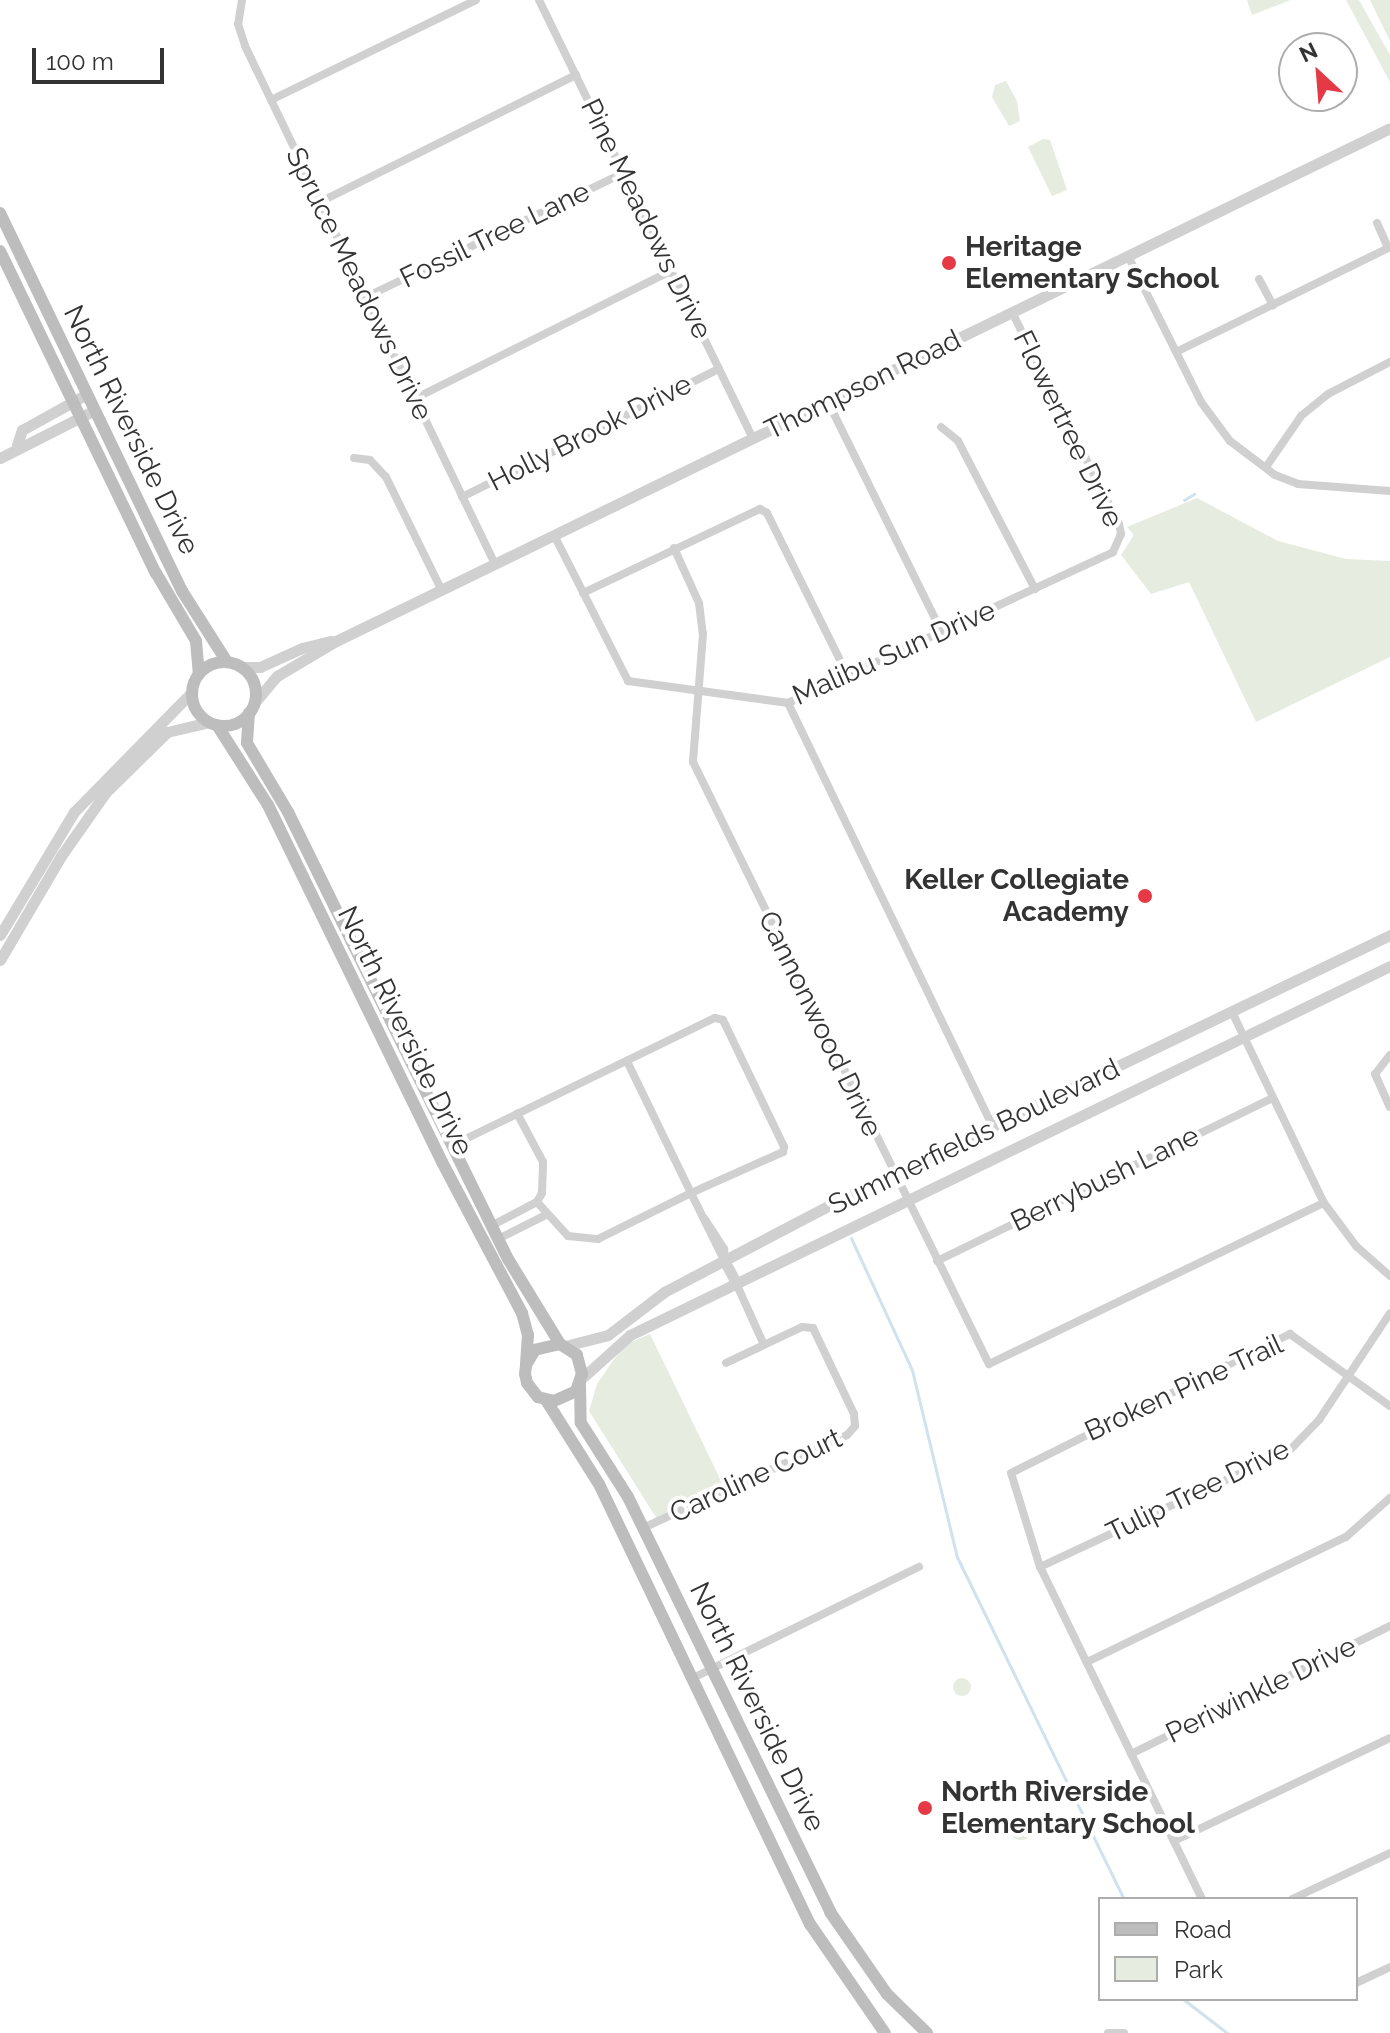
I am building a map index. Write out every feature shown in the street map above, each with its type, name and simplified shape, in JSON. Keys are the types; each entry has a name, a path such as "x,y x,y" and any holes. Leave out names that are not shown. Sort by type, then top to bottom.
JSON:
{"main road":[{"name":"North Riverside Drive","path":"0,213 182,591 227,662"},
{"name":"North Riverside Drive","path":"0,251 156,573 196,641 199,674"},
{"path":"192,692 199,674 227,662 241,667"},
{"name":"North Riverside Drive","path":"241,667 254,682 247,743 281,797 491,1226 563,1345 581,1364 581,1423 643,1528 830,1912 887,1994 918,2031"},
{"name":"North Riverside Drive","path":"192,692 198,713 213,723 268,805 522,1313 528,1335 527,1383 546,1400 599,1484 810,1924 885,2033"},
{"path":"213,723 235,724 252,708"},
{"path":"353,980 364,967"},
{"path":"353,980 370,980"},
{"path":"526,1365 543,1346 563,1345"},
{"path":"546,1400 562,1400 580,1381"}],"street":[{"name":"Spruce Meadows Drive","path":"242,0 241,36 495,564"},
{"path":"271,100 476,0"},
{"name":"Pine Meadows Drive","path":"539,0 753,439"},
{"path":"320,202 576,75"},
{"name":"Thompson Road","path":"252,708 277,676 336,641 1390,128"},
{"name":"Fossil Tree Lane","path":"366,297 624,173"},
{"path":"1176,352 1389,248 1377,223"},
{"path":"1128,256 1217,426 1266,467 1298,484 1390,491"},
{"path":"414,399 671,271"},
{"path":"1259,279 1273,305"},
{"name":"Flowertree Drive","path":"1012,312 1119,524 1119,547"},
{"path":"1266,467 1301,416 1328,394 1390,362"},
{"name":"Holly Brook Drive","path":"462,497 719,369"},
{"path":"17,445 22,430 87,394"},
{"path":"828,402 942,633"},
{"path":"0,458 17,445 31,444 95,410"},
{"path":"941,427 958,441 1035,589"},
{"path":"354,458 370,460 386,477 441,589"},
{"path":"583,593 760,509 849,678"},
{"name":"Malibu Sun Drive","path":"554,535 628,681 788,703 849,678 1119,547"},
{"name":"Cannonwood Drive","path":"674,548 699,603 703,634 696,692 693,762 989,1364 1324,1203"},
{"name":"Thompson Road","path":"241,667 260,667 302,648 336,641"},
{"path":"0,935 50,849 101,788 192,692"},
{"path":"788,703 993,1128"},
{"path":"0,960 101,788 167,732 213,723"},
{"name":"Summerfields Boulevard","path":"563,1345 608,1335 664,1292 1390,935"},
{"name":"Summerfields Boulevard","path":"580,1381 630,1335 1390,966"},
{"path":"1232,1012 1324,1203 1356,1246 1390,1276"},
{"path":"451,1146 517,1113 715,1018 728,1025 784,1147 783,1152 598,1239 568,1236 544,1216 537,1202 545,1177 543,1162 517,1113"},
{"path":"1390,1055 1375,1074 1390,1107"},
{"path":"627,1061 691,1193 724,1249 725,1262 764,1345"},
{"name":"Berrybush Lane","path":"937,1261 1273,1098"},
{"path":"491,1226 537,1202"},
{"path":"498,1239 544,1216"},
{"name":"Tulip Tree Drive","path":"1040,1567 1290,1450 1319,1420 1390,1313"},
{"name":"Caroline Court","path":"643,1528 853,1431 854,1414 813,1328 802,1327 726,1363"},
{"name":"Broken Pine Trail","path":"1040,1567 1011,1473 1290,1334 1390,1406"},
{"path":"1087,1662 1346,1537 1390,1498"},
{"path":"693,1678 919,1567"},
{"path":"1040,1567 1201,1897"},
{"name":"Periwinkle Drive","path":"1131,1754 1390,1626"},
{"path":"1174,1841 1390,1738"},
{"path":"1296,1897 1390,1853"},
{"path":"1358,1982 1390,1967"},
{"path":"1108,2033 1124,2033"}],"green space":[{"path":"1247,0 1291,0 1252,15"},
{"path":"1346,0 1359,0 1390,55 1390,82"},
{"path":"1370,0 1390,0 1390,41"},
{"path":"1006,81 1017,101 1020,121 1009,126 992,97 995,85"},
{"path":"1043,139 1050,140 1067,190 1052,196 1028,147"},
{"path":"1197,498 1278,541 1346,559 1390,561 1390,657 1256,722 1189,582 1151,594 1121,555 1134,535 1127,527"},
{"path":"650,1334 724,1487 657,1519 589,1411 597,1384 614,1359 629,1343"},
{"path":"962,1678 971,1687 962,1696 953,1687"},
{"path":"1021,1816 1029,1820 1033,1828 1029,1836 1021,1840 1013,1836 1009,1828 1013,1820"}],"waterway":[{"path":"1184,500 1194,494"},
{"path":"851,1238 912,1370 957,1557 1123,1897"},
{"path":"1186,2001 1227,2033"}],"place":[{"name":"Heritage Elementary School","path":"949,263"},
{"name":"Keller Collegiate Academy","path":"1145,896"},
{"name":"North Riverside Elementary School","path":"925,1808"}]}
